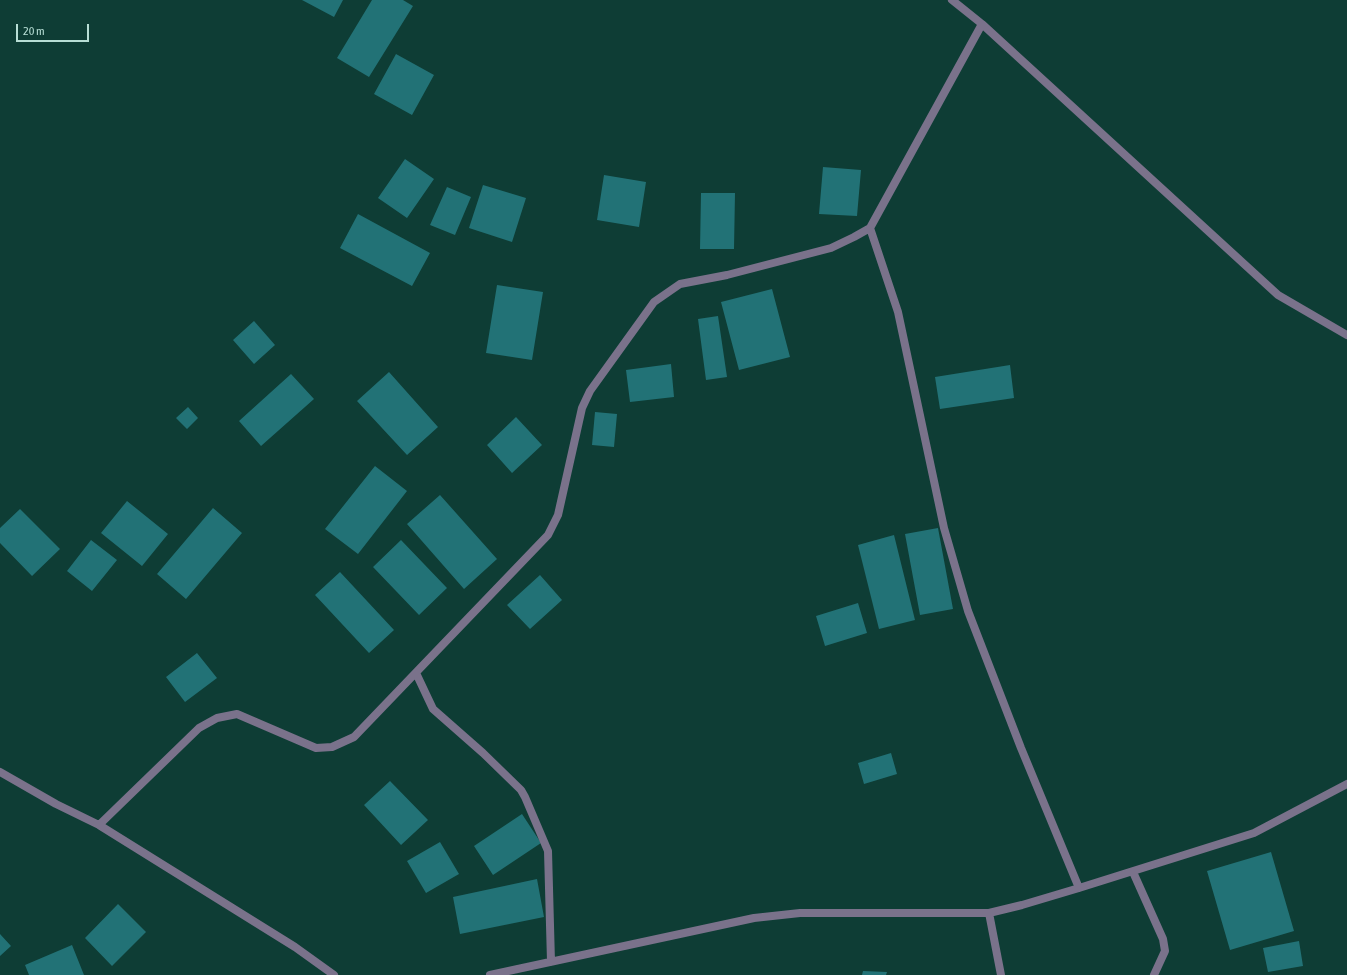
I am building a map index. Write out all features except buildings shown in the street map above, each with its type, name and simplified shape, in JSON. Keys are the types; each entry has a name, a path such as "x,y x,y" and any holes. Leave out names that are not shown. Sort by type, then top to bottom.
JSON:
{"street":[{"path":"952,0 982,24 1278,295 1347,335"},
{"path":"100,824 199,728 217,718 237,714 316,748 332,747 354,737 548,535 558,515 582,408 590,391 654,302 680,284 727,275 831,248 870,228 982,24"},
{"path":"870,228 898,312 944,528 968,611 1021,748 1079,888"},
{"path":"416,673 433,709 483,753 521,790 525,797 548,851 551,962"},
{"path":"0,772 56,804 100,824 295,947 334,975"},
{"path":"490,975 754,918 800,913 989,913 1022,905 1133,872 1254,833 1347,784"},
{"path":"1133,872 1163,939 1165,951 1154,975"},
{"path":"989,913 1001,975"}]}
